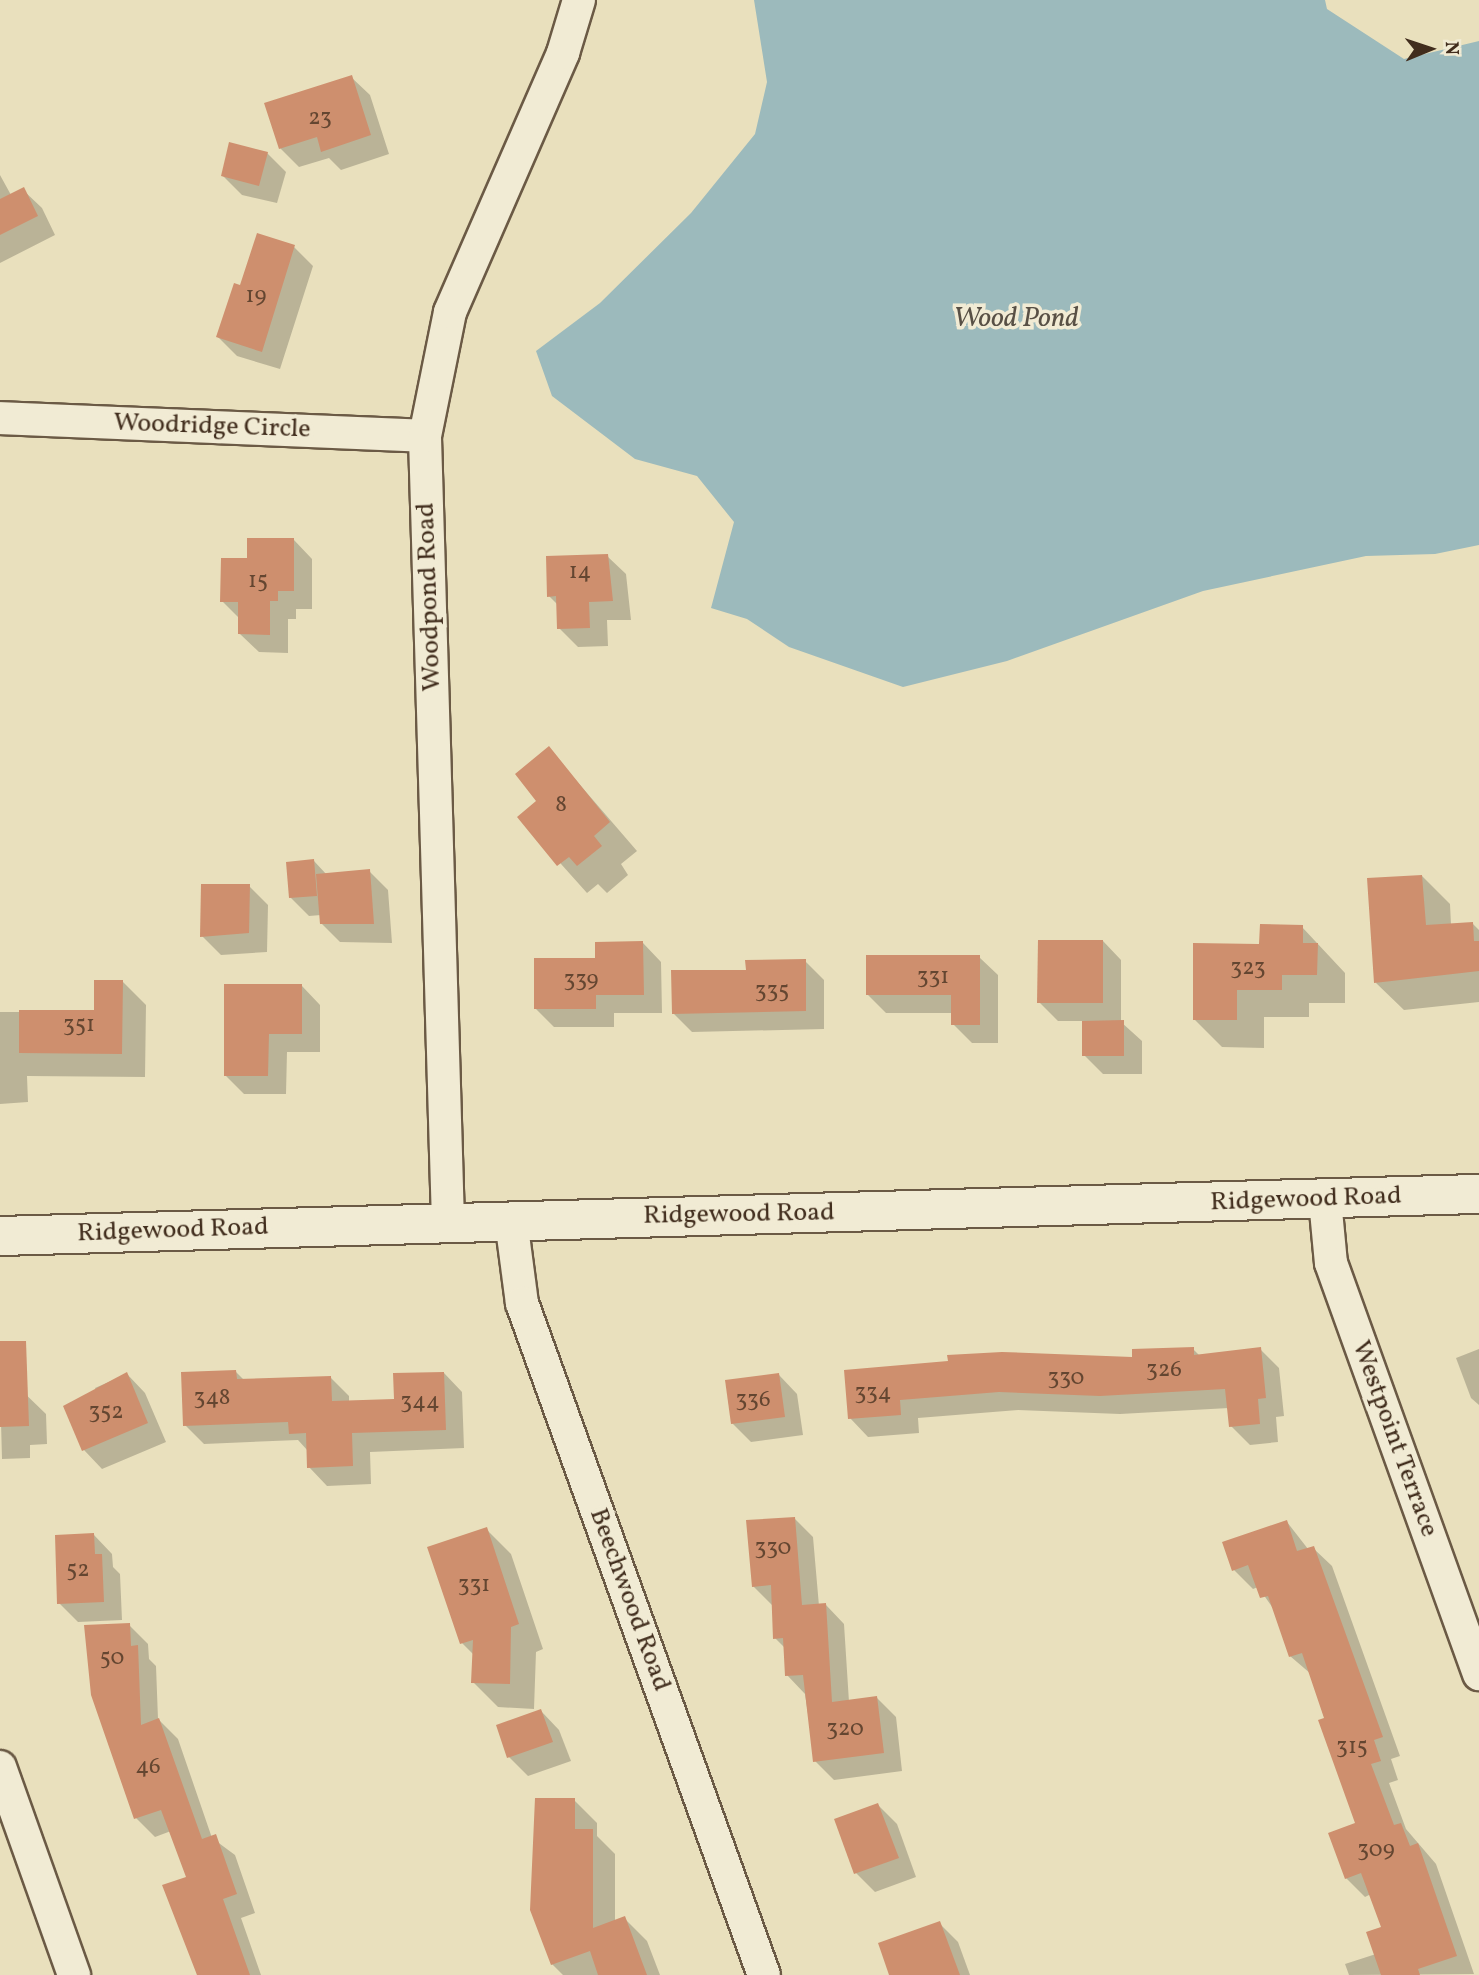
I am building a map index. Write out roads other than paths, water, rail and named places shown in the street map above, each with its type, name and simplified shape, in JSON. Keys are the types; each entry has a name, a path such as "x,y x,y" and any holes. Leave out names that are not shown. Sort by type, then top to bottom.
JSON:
{"main road":[{"name":"Ridgewood Road","path":"0,1236 1479,1195"}],"street":[{"name":"Woodpond Road","path":"448,1222 425,436 450,312 563,53 579,0"},
{"name":"Woodridge Circle","path":"0,418 425,436"},
{"name":"Westpoint Terrace","path":"1325,1200 1331,1263 1479,1674"},
{"name":"Beechwood Road","path":"511,1220 522,1303 764,1975"},
{"path":"0,1767 74,1975"}],"water":[{"name":"Wood Pond","path":"754,0 1325,0 1327,9 1404,59 1479,41 1479,545 1435,554 1366,556 1203,591 1007,661 903,687 789,647 747,619 711,608 734,522 697,476 635,459 552,396 536,351 600,303 691,213 755,134 767,82"}]}
